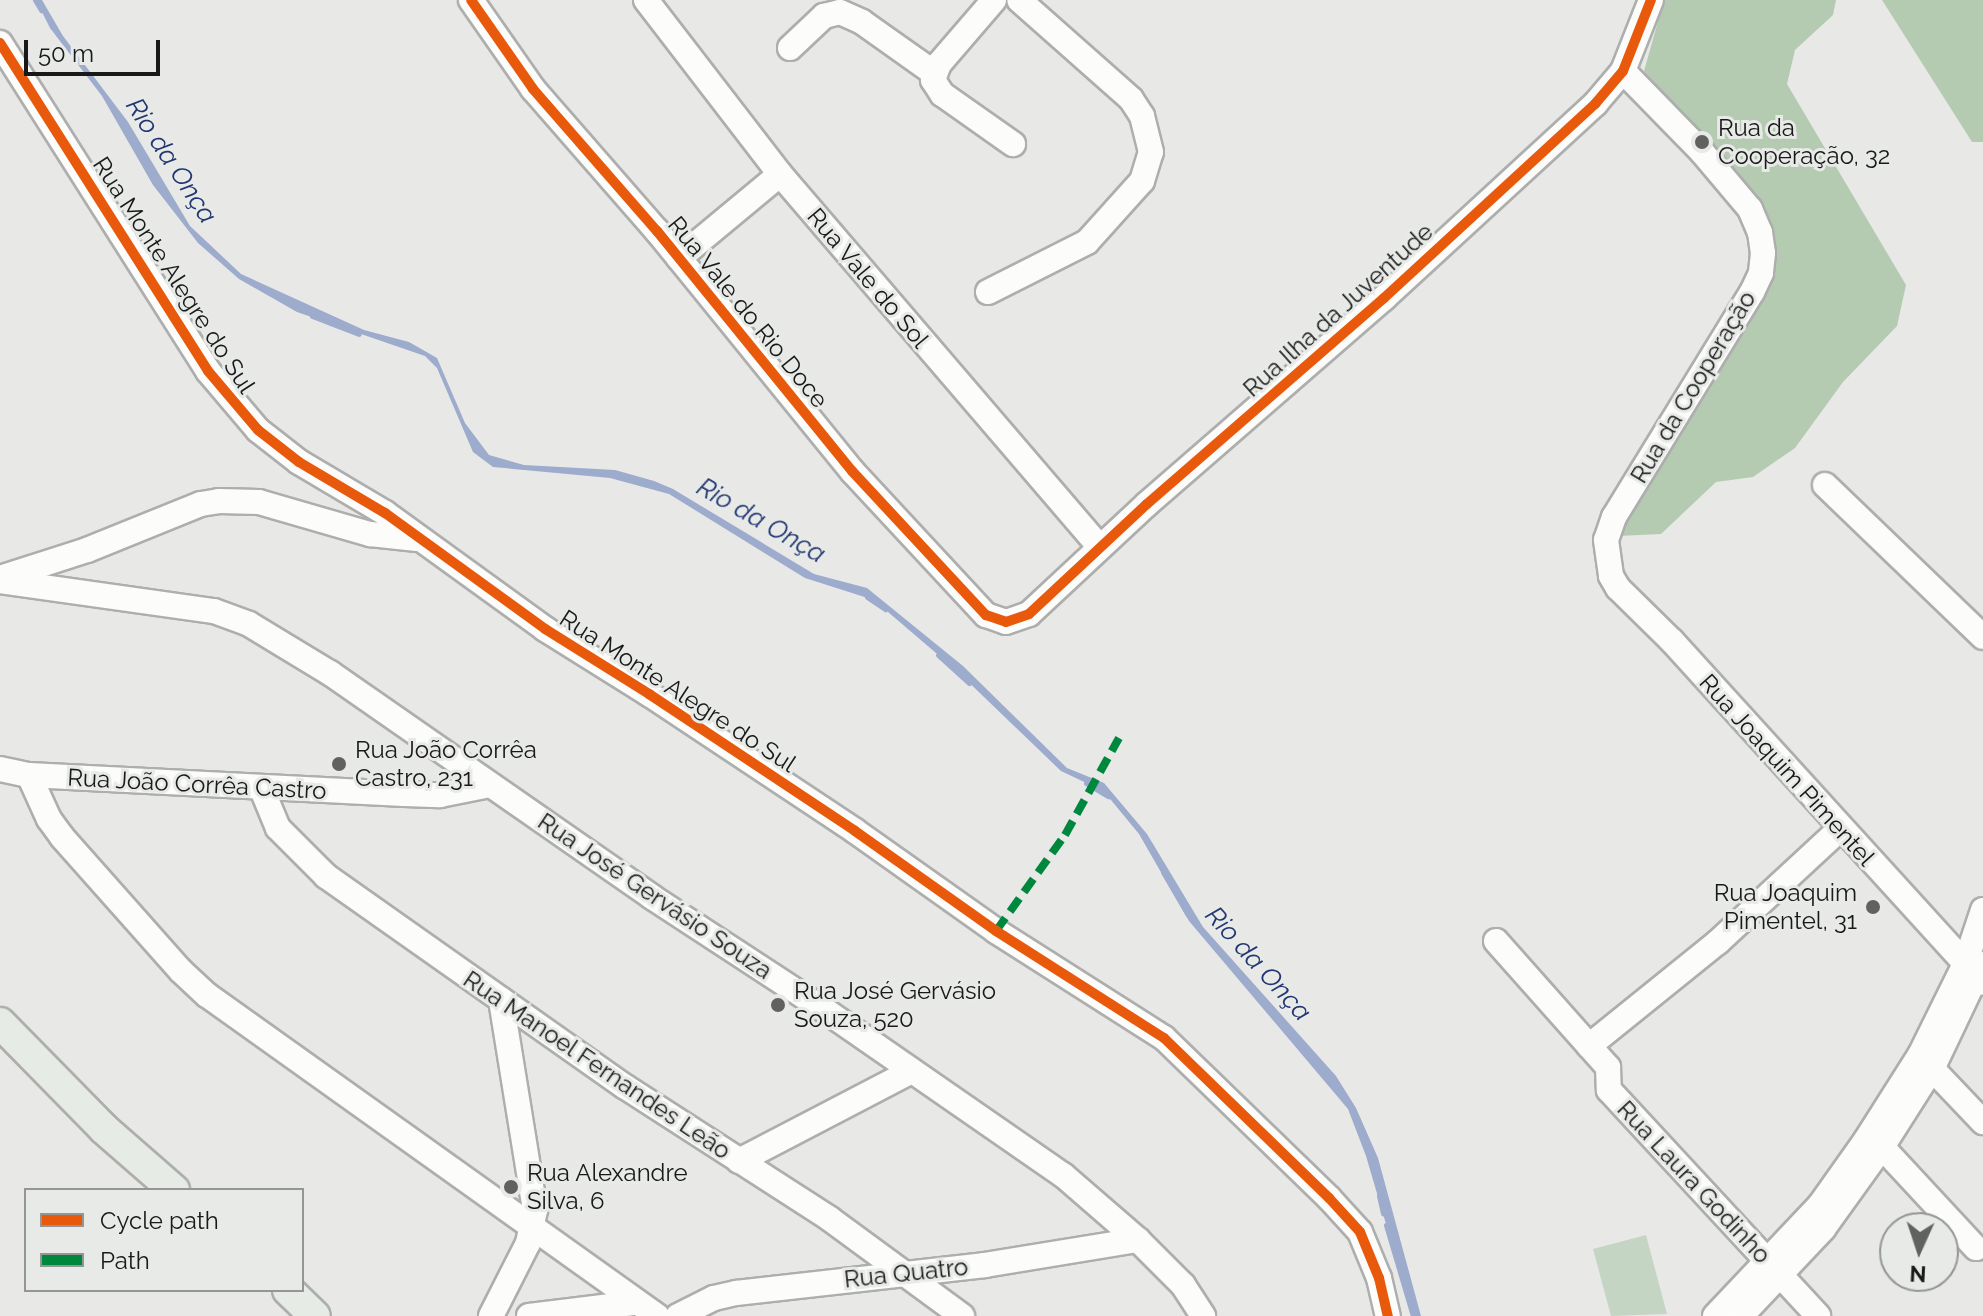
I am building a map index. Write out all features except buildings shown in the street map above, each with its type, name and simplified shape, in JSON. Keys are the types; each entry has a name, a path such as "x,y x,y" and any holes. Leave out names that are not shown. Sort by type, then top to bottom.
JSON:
{"main road":[{"path":"0,1023 104,1129 172,1188"},
{"path":"290,1292 315,1316"}],"street":[{"name":"Rua Vale do Rio Doce","path":"471,0 533,89 679,258 852,471 986,615 995,621 1016,621"},
{"name":"Rua Vale do Sol","path":"646,0 780,174 1100,547"},
{"path":"994,0 934,73 933,80 942,94 1013,144"},
{"path":"988,292 1087,242 1142,181 1151,152 1142,116 1131,99 1019,0"},
{"name":"Rua Ilha da Juventude","path":"1016,621 1029,614 1100,547 1384,298 1576,122 1623,71 1651,0"},
{"path":"790,48 824,16 840,12 862,22 934,73"},
{"name":"Rua Monte Alegre do Sul","path":"0,43 224,394 280,449 385,513 545,629 855,831 996,931 1164,1038 1360,1232 1379,1278 1388,1316"},
{"name":"Rua da Cooperação","path":"1606,558 1606,540 1614,517 1752,292 1761,273 1763,253 1760,232 1750,209 1702,152 1623,71"},
{"path":"679,258 780,174"},
{"path":"1825,485 1983,637"},
{"path":"0,580 87,550 201,504 219,501 259,502 356,531 417,539"},
{"name":"Rua Joaquim Pimentel","path":"1606,558 1618,588 1672,641 1840,829 1977,972"},
{"name":"Rua José Gervásio Souza","path":"0,580 195,607 240,620 330,673 1063,1175 1138,1240 1183,1285 1203,1316"},
{"name":"Rua João Corrêa Castro","path":"0,769 29,775 440,795 490,785"},
{"path":"29,775 49,819 62,837 181,971 207,995 283,1053 450,1167 533,1230 657,1316"},
{"name":"Rua Manoel Fernandes Leão","path":"261,787 278,828 326,876 501,1000 908,1274 962,1316"},
{"path":"1589,1046 1718,942 1840,829"},
{"path":"1715,1316 1775,1270 1829,1222 1882,1147 1977,972 1983,910"},
{"name":"Rua Laura Godinho","path":"1496,941 1608,1067 1609,1090 1818,1316"},
{"path":"491,1316 533,1230 535,1210 501,1000"},
{"path":"1926,1061 1983,1122"},
{"path":"1741,1316 1926,1061"},
{"path":"739,1161 912,1071"},
{"path":"1882,1147 1976,1248"},
{"name":"Rua Quatro","path":"678,1316 714,1298 736,1293 908,1274 1138,1240"},
{"path":"529,1316 635,1303"}],"green space":[{"path":"1664,0 1836,0 1833,15 1795,50 1787,84 1906,285 1897,326 1843,382 1795,448 1753,477 1716,482 1661,534 1618,536 1716,372 1770,230 1743,180 1644,71"},
{"path":"1882,0 1983,0 1983,142 1972,142"},
{"path":"1646,1235 1667,1314 1611,1316 1593,1249"}],"water":[{"path":"36,0 42,0 63,36 128,122 190,226 241,274 364,330 409,342 437,358 465,423 489,455 524,465 615,470 654,481 673,489 814,574 867,588 963,666 1067,768 1104,783 1147,834 1203,927 1336,1076 1356,1108 1378,1158 1421,1316 1413,1316 1366,1156 1348,1109 1189,921 1139,834 1111,800 1099,789 1061,771 957,671 874,600 805,578 669,494 610,478 493,467 473,452 437,368 425,356 297,312 239,279 198,243 153,185 102,96 50,28"}],"waterway":[{"name":"Rio da Onça","path":"35,0 41,10"},
{"name":"Rio da Onça","path":"312,316 359,334"},
{"name":"Rio da Onça","path":"867,597 885,609"},
{"name":"Rio da Onça","path":"938,655 969,683"},
{"name":"Rio da Onça","path":"1086,783 1108,796"},
{"name":"Rio da Onça","path":"1163,872 1188,915"},
{"name":"Rio da Onça","path":"1379,1196 1383,1214"},
{"path":"1386,1225 1413,1316"}],"marked path":[{"path":"996,931 1065,835 1119,738"}],"cycle path":[{"path":"471,0 533,89 657,231 852,471 986,615 1006,622 1029,614 1147,504 1384,298 1595,104 1623,71 1651,0"},
{"path":"0,43 208,371 258,430 299,462 385,513 545,629 855,831 996,931 1164,1038 1360,1232 1379,1278 1388,1316"}],"place":[{"name":"Rua da Cooperação, 32","path":"1702,142"},
{"name":"Rua João Corrêa Castro, 231","path":"339,764"},
{"name":"Rua Joaquim Pimentel, 31","path":"1873,907"},
{"name":"Rua José Gervásio Souza, 520","path":"778,1005"},
{"name":"Rua Alexandre Silva, 6","path":"511,1187"}]}
